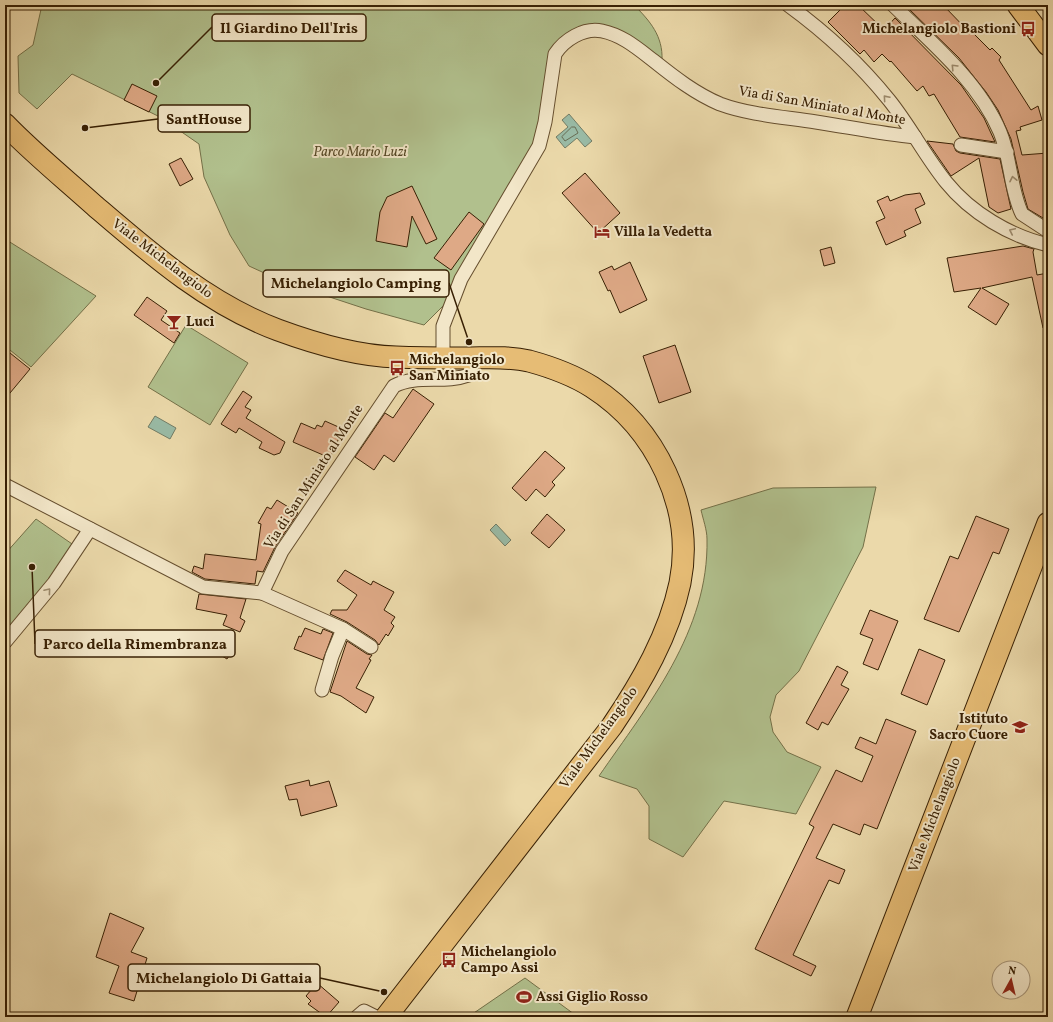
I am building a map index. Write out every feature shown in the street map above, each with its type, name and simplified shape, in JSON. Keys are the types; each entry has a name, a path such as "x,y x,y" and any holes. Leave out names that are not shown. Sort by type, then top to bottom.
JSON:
{"main road":[{"path":"1024,9 1048,46"},
{"name":"Viale Michelangiolo","path":"5,124 72,186 129,234 192,284 226,306 278,330 350,352 371,356 510,358 545,366 569,375 592,387 632,420 653,449 663,466 677,503 684,541 680,581 666,629 630,699 612,726 386,1017"},
{"name":"Viale Michelangiolo","path":"857,1017 1048,523"}],"street":[{"path":"788,5 847,54 889,100 946,182 970,206 998,225 1048,245"},
{"path":"893,5 926,36 983,99 1001,133 1022,214 1048,231"},
{"name":"Via di San Miniato al Monte","path":"443,358 443,326 461,279 538,146 545,122 556,54 560,47 570,38 585,32 600,30 615,34 628,41 697,92 720,104 753,113 915,137"},
{"path":"961,145 1007,152"},
{"name":"Via di San Miniato al Monte","path":"262,593 282,551 394,386 403,381 455,380 469,375 474,358"},
{"path":"5,485 203,588 262,593 343,629 371,647"},
{"path":"5,642 54,583 90,529"},
{"path":"322,690 332,656 343,629"},
{"path":"357,1017 364,1011 376,1017"}],"green space":[{"name":"Parco Mario Luzi","path":"42,5 634,5 650,23 658,36 662,51 662,60 631,37 566,34 535,145 445,304 424,325 366,309 284,282 249,266 230,235 204,177 199,144 160,117 72,74 37,109 19,93 18,56 33,45"},
{"path":"5,239 96,296 31,367 5,346"},
{"path":"186,325 248,363 210,425 148,387"},
{"path":"876,487 863,547 799,671 776,695 770,717 773,732 787,752 821,767 796,814 724,801 683,857 649,839 649,806 637,789 599,776 655,694 687,636 698,605 705,573 707,536 701,510 773,488"},
{"path":"36,519 75,546 51,579 5,634 5,554"},
{"name":"Assi Giglio Rosso","path":"525,978 578,1017 468,1017"}],"water":[{"path":"569,114 592,141 585,147 577,138 565,148 556,137 568,127 562,120"},
{"path":"155,416 176,428 170,439 148,427"},
{"path":"496,524 511,540 505,546 490,530"}],"building":[{"path":"845,5 858,5 884,30 895,18 961,85 984,118 995,142 960,137 934,94 929,96 923,86 917,91 891,61 890,62 882,54 874,62 864,50 860,54 828,22"},
{"path":"909,5 943,5 971,34 973,33 990,50 992,48 1001,57 999,60 1031,110 1038,106 1042,120 1020,127 1021,130 1016,131 1022,155 1048,153 1048,221 1028,209 1011,139 998,110 986,92 959,58 907,7"},
{"path":"132,84 157,96 149,112 124,100"},
{"path":"927,141 953,144 956,151 960,153 1000,159 1011,209 998,213 989,207 979,158 951,176"},
{"path":"181,158 193,179 180,186 169,164"},
{"path":"585,173 620,213 598,233 562,193"},
{"path":"412,186 437,239 426,244 412,216 407,247 376,241 380,212 387,197"},
{"path":"920,193 925,204 915,209 921,223 904,231 906,236 886,245 876,222 885,218 877,201 888,196 890,201 905,195"},
{"path":"469,212 484,224 451,270 434,258"},
{"path":"1023,246 1034,249 1033,252 1037,275 1048,273 1048,327 1043,328 1032,277 982,288 1009,304 996,325 968,307 981,288 954,292 947,258"},
{"path":"831,247 835,263 824,266 820,250"},
{"path":"630,262 647,300 620,313 610,290 608,291 599,272 612,266 614,270"},
{"path":"147,297 167,311 161,320 180,333 174,343 134,315"},
{"path":"675,345 691,392 659,403 643,356"},
{"path":"5,349 30,369 5,399"},
{"path":"413,389 434,404 394,462 384,455 374,470 355,457 385,413 393,418"},
{"path":"243,391 252,397 245,407 251,410 246,418 285,442 280,453 274,455 259,448 262,442 239,428 236,433 221,424"},
{"path":"325,421 343,429 330,458 293,442 301,423 315,429 317,425 322,427"},
{"path":"545,451 565,468 552,482 555,485 545,497 536,489 526,501 512,488"},
{"path":"277,500 298,513 275,547 263,572 257,571 255,584 205,579 192,572 194,566 203,569 205,554 256,560 261,524 258,523 267,507 271,509"},
{"path":"547,514 565,530 549,548 531,533"},
{"path":"976,516 1009,529 999,554 993,552 959,632 924,619 950,556 958,559"},
{"path":"345,570 371,585 373,581 394,592 384,610 395,617 391,623 394,626 388,636 386,634 379,645 375,640 347,622 330,614 332,610 347,610 357,595 337,581"},
{"path":"199,594 246,599 240,618 245,621 240,632 223,625 227,615 196,609"},
{"path":"870,610 898,621 878,670 863,664 873,639 860,634"},
{"path":"305,628 321,634 323,629 333,633 323,660 294,649 299,636 301,637"},
{"path":"216,640 233,650 227,659 212,650"},
{"path":"347,641 367,654 372,655 369,659 371,660 356,688 374,697 366,713 341,696 330,692"},
{"path":"919,649 945,660 927,705 901,694"},
{"path":"837,666 848,672 841,685 849,689 828,725 822,722 818,730 806,723"},
{"path":"886,719 916,731 877,829 864,824 860,835 833,824 816,858 845,870 839,884 829,880 793,955 816,966 811,976 755,949 814,827 809,824 836,770 862,782 873,756 855,748 860,737 876,744"},
{"path":"309,780 310,786 329,781 337,806 301,816 297,799 289,800 285,786"},
{"path":"110,913 144,928 131,952 147,958 134,1001 109,993 119,966 96,957"},
{"path":"317,983 339,1002 326,1017 308,1004 311,1001 306,996"}],"place":[{"name":"Michelangiolo Bastioni","path":"1028,29"},
{"name":"Il Giardino Dell'Iris","path":"156,83"},
{"name":"SantHouse","path":"85,128"},
{"name":"Villa la Vedetta","path":"602,232"},
{"name":"Luci","path":"174,322"},
{"name":"Michelangiolo Camping","path":"469,342"},
{"name":"Michelangiolo San Miniato","path":"397,368"},
{"name":"Parco della Rimembranza","path":"32,567"},
{"name":"Istituto Sacro Cuore","path":"1020,727"},
{"name":"Michelangiolo Campo Assi","path":"449,960"},
{"name":"Michelangiolo Di Gattaia","path":"384,992"},
{"name":"Assi Giglio Rosso","path":"524,997"}]}
